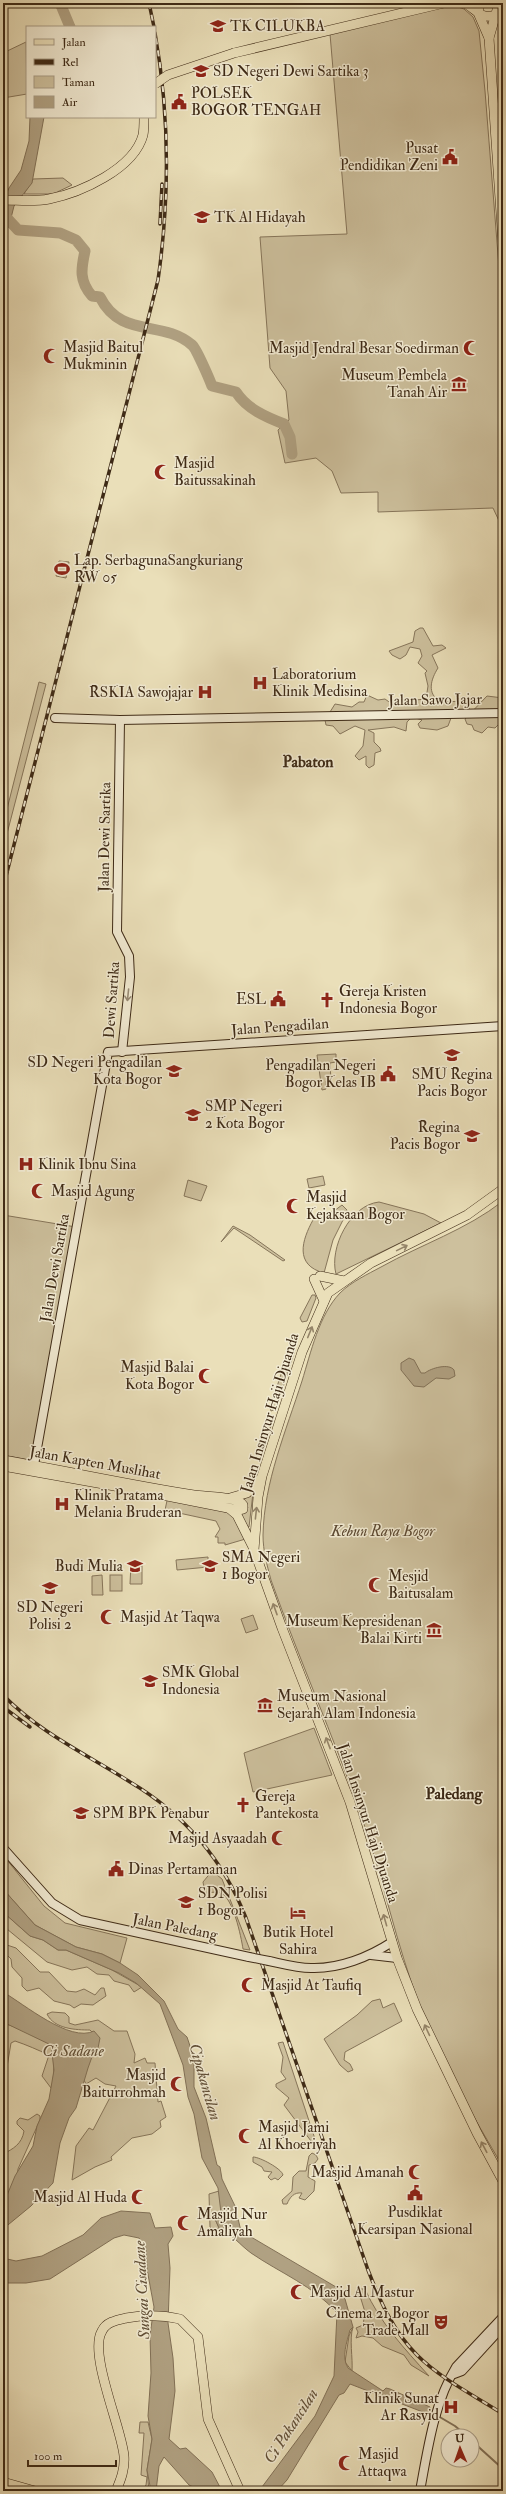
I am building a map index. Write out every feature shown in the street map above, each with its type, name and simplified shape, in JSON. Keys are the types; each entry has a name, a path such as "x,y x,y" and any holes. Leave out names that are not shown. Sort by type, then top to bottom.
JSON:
{"main road":[{"path":"156,77 194,59 306,33 422,3"},
{"path":"325,28 444,3"},
{"path":"466,3 479,15 485,18 496,15"},
{"path":"478,3 479,15 489,38 503,243"},
{"path":"489,38 499,3"},
{"path":"156,83 175,73 234,50"},
{"path":"71,191 99,176 127,152 139,135 140,118"},
{"path":"3,194 45,197 71,191 102,178 116,169 131,155 142,136 144,118"},
{"path":"3,200 34,197"},
{"name":"Jalan Insinyur Haji Djuanda","path":"503,1189 467,1215 371,1263 328,1293 302,1352 262,1476 258,1497 254,1550 284,1633 350,1802 397,1958 417,2008 475,2129 503,2182"},
{"path":"324,1301 317,1278 344,1281"},
{"name":"Jalan Kapten Muslihat","path":"3,1460 194,1495 227,1498 239,1501 243,1505 241,1510 230,1509 137,1490 3,1466"},
{"path":"227,1498 247,1493 262,1476"},
{"path":"230,1509 237,1515 254,1550"},
{"path":"116,2491 124,2471 124,2456 102,2372 100,2334 106,2326 117,2320 147,2316 170,2317 186,2322 198,2337 208,2420 240,2491"},
{"path":"3,2482 35,2491"}],"street":[{"name":"Jalan Sawo Jajar","path":"55,718 120,720 503,713"},
{"name":"Jalan Dewi Sartika","path":"120,720 117,932 126,952"},
{"name":"Dewi Sartika","path":"122,1052 130,977 129,956 126,952"},
{"name":"Jalan Pengadilan","path":"108,1052 503,1026"},
{"name":"Jalan Dewi Sartika","path":"34,1465 108,1052"},
{"name":"Jalan Paledang","path":"3,1848 52,1903 80,1920 249,1957 317,1968 370,1955 392,1942"},
{"name":"Jalan Paledang","path":"370,1955 397,1958"},
{"path":"420,2491 434,2421 446,2384 454,2374 456,2367 503,2317"},
{"path":"454,2374 462,2371 503,2326"}],"green space":[{"name":"Pusat Pendidikan Zeni","path":"452,5 464,9 473,17 479,31 485,91 503,318 503,583 500,577 500,523 493,508 378,512 378,492 341,493 332,471 316,458 285,463 278,430 289,420 286,391 270,368 260,237 347,234 330,34"},
{"path":"26,42 26,94 3,98 3,53"},
{"path":"63,178 72,185 53,194 24,194 33,179"},
{"name":"Lap. SerbagunaSangkuriang RW 05","path":"59,561 69,562 66,578 56,576"},
{"path":"423,628 433,646 442,645 446,648 432,655 438,668 433,677 431,686 433,695 441,702 466,701 470,710 468,713 451,718 448,726 437,730 420,728 418,724 422,720 412,717 407,722 406,731 394,727 368,730 374,733 374,742 381,751 375,753 374,765 369,768 366,765 366,756 359,760 355,756 363,746 365,730 355,726 340,734 333,726 326,725 325,720 335,704 352,707 359,702 364,702 367,695 378,700 385,699 392,704 400,701 408,704 415,700 426,699 428,686 425,673 427,671 418,663 422,656 420,649 410,647 406,655 400,659 392,655 389,651 413,642 415,631"},
{"path":"39,682 46,684 3,849 3,825"},
{"path":"487,696 503,698 503,725 501,722 495,728 488,727 482,733 474,730 472,725 467,724 465,719"},
{"path":"336,1054 336,1062 330,1063 331,1081 326,1081 326,1089 322,1090 317,1055"},
{"path":"323,1176 325,1185 309,1188 307,1179"},
{"path":"188,1180 207,1186 201,1201 184,1196"},
{"name":"Kebun Raya Bogor","path":"503,1201 503,2167 469,2108 438,2048 411,1983 361,1815 271,1580 264,1552 263,1535 267,1496 277,1457 316,1334 326,1312 333,1302 344,1289 360,1278 459,1229"},
{"path":"379,1202 424,1214 441,1223 336,1274 336,1252 344,1229 359,1211 369,1205"},
{"path":"342,1205 347,1210 346,1214 333,1240 324,1273 314,1269 304,1258 304,1243 313,1220 334,1211"},
{"path":"3,1215 76,1227 35,1461 3,1455"},
{"path":"233,1226 250,1235 285,1260 283,1261 234,1228 221,1242"},
{"path":"312,1295 315,1295 316,1298 307,1321 302,1322 300,1318"},
{"path":"293,1348 295,1350 276,1409 271,1411 270,1408 289,1349"},
{"path":"266,1419 271,1419 272,1423 261,1455 257,1454 257,1451"},
{"path":"253,1493 248,1527 240,1514 248,1508 244,1499"},
{"path":"168,1496 237,1515 249,1538 225,1545 225,1543 218,1543 218,1537 215,1537 220,1529 216,1521 165,1510"},
{"path":"208,1557 208,1567 177,1570 176,1560"},
{"path":"131,1563 142,1563 142,1584 130,1584"},
{"path":"102,1575 103,1595 92,1595 92,1576"},
{"path":"110,1575 122,1575 122,1591 110,1591"},
{"path":"253,1615 258,1629 246,1633 241,1619"},
{"path":"314,1728 332,1775 253,1792 244,1753"},
{"path":"3,1855 44,1906 65,1923 127,1938 120,1963 102,1954 76,1947 35,1925 3,1889"},
{"path":"212,1871 222,1879 250,1950 243,1949 233,1909 225,1896 219,1892 205,1893 203,1882"},
{"path":"3,1912 30,1936 43,1940 58,1950 66,1950 112,1970 142,1987 134,1992 129,1985 114,1981 109,1975 97,1974 87,1967 72,1970 47,1962 7,1929 3,1924"},
{"path":"7,1945 16,1948 40,1972 49,1972 67,1991 76,1992 84,1989 95,1995 101,1988 104,1988 106,1996 93,2005 81,2004 74,2008 70,2005 54,2001 39,1988 27,1991 22,1986 22,1978 12,1967 11,1959 3,1951 4,1946"},
{"path":"380,1999 383,2008 394,2003 402,2021 345,2052 344,2060 350,2064 353,2070 348,2072 340,2065 324,2039 357,2015 372,2001"},
{"path":"52,2012 65,2013 69,2017 69,2023 75,2025 98,2020 114,2031 127,2031 135,2054 134,2063 145,2058 147,2063 155,2063 158,2102 161,2101 166,2117 160,2121 161,2127 152,2134 132,2138 111,2157 112,2160 95,2167 72,2180 76,2146 89,2128 93,2130 116,2086 105,2084 96,2078 86,2084 83,2078 94,2034 90,2030 78,2030 60,2026 50,2019 47,2014"},
{"path":"3,2023 24,2030 54,2045 53,2078 51,2088 42,2076 49,2055 28,2046 15,2041 11,2043 7,2067 3,2069 5,2046"},
{"path":"283,2042 314,2136 314,2145 284,2105 289,2098 276,2087 276,2084 286,2079 281,2072 283,2057 278,2043"},
{"path":"37,2114 40,2116 40,2120 18,2169 14,2195 3,2204 3,2154 16,2146 23,2136 24,2131 17,2124 17,2121 20,2118 28,2120"},
{"path":"312,2153 316,2155 318,2159 315,2163 309,2165 308,2177 315,2181 314,2191 305,2200 299,2198 302,2193 297,2193 291,2197 287,2204 283,2204 282,2200 292,2191 293,2177 299,2171 306,2171 309,2156"},
{"path":"253,2157 270,2164 279,2170 283,2175 278,2180 275,2178 271,2180 268,2177 272,2172 264,2171 262,2167 253,2162"},
{"path":"219,2191 222,2213 215,2219 219,2228 214,2231 210,2227 209,2194"},
{"path":"357,2289 365,2289 385,2324 429,2376 411,2365 404,2355 382,2346 373,2338 362,2336 356,2338 358,2332 356,2328 363,2325 365,2312 360,2296 357,2295"},
{"path":"353,2327 351,2337 352,2371 345,2362 349,2336"},
{"path":"140,2422 148,2422 152,2439 147,2470 149,2491 142,2491 146,2485 147,2477 141,2475 144,2433 139,2433"}],"water":[{"path":"60,3 64,3 75,26 67,26"},
{"path":"30,118 44,118 32,183 14,206 9,226 3,236 3,202 9,188 21,170 29,141"},
{"path":"409,1358 414,1360 421,1373 425,1373 431,1369 440,1367 448,1367 454,1370 455,1376 449,1379 436,1378 424,1387 414,1386 401,1370 401,1363"},
{"path":"3,1889 35,1925 76,1947 102,1954 120,1963 138,1975 164,2001 178,2029 187,2037 194,2064 194,2087 206,2118 217,2165 220,2167 222,2179 235,2206 240,2227 246,2234 336,2287 345,2299 353,2327 350,2330 345,2349 345,2359 348,2368 383,2391 386,2388 390,2389 430,2407 428,2414 350,2384 344,2393 339,2395 287,2480 277,2491 259,2491 315,2416 334,2376 337,2313 328,2303 307,2287 251,2253 219,2228 215,2219 221,2213 218,2188 202,2158 194,2114 188,2097 183,2065 160,2004 136,1983 119,1973 66,1950 58,1950 43,1940 30,1936 3,1912"},
{"name":"Ci Sadane","path":"3,1992 60,2027 73,2032 84,2033 94,2031 100,2038 98,2048 93,2054 88,2068 76,2108 69,2118 60,2143 53,2183 31,2206 3,2229 3,2205 15,2176 33,2146 37,2126 49,2099 54,2070 51,2045 3,2022"},
{"path":"121,2211 150,2213 155,2228 171,2227 173,2236 168,2244 170,2268 168,2323 173,2358 175,2391 169,2439 180,2449 186,2448 212,2472 222,2491 194,2491 193,2487 189,2485 164,2457 159,2466 156,2491 146,2491 150,2486 147,2470 152,2439 148,2416 151,2373 150,2335 154,2307 147,2269 146,2248 139,2238 124,2235 114,2238 50,2279 26,2283 3,2283 3,2258 16,2261 42,2256 83,2235 101,2218"}],"waterway":[{"name":"Cipakancilan","path":"60,3 70,26"},
{"path":"5,216 18,230 60,233 76,240 85,251 82,275 85,285 92,296 100,297 109,310 119,319 130,324 168,332 180,337 192,345 212,386 236,392 251,408 284,424 290,437 292,454"},
{"name":"Cipakancilan","path":"438,2416 457,2428"},
{"name":"Cipakancilan","path":"480,2448 503,2469"}],"railway":[{"path":"149,3 154,26"},
{"path":"3,888 158,280 165,218 167,156 166,126 156,39"},
{"path":"160,224 162,184"},
{"path":"3,1695 32,1721 48,1732 130,1782 168,1808 200,1840 213,1857 226,1876 246,1918 368,2270 388,2315 408,2346 426,2364 458,2387 503,2414"},
{"path":"3,1707 30,1727"}],"place":[{"name":"TK CILUKBA","path":"218,26"},
{"name":"SD Negeri Dewi Sartika 3","path":"201,71"},
{"name":"POLSEK BOGOR TENGAH","path":"179,102"},
{"name":"Pusat Pendidikan Zeni","path":"450,157"},
{"name":"TK Al Hidayah","path":"202,217"},
{"name":"Masjid Jendral Besar Soedirman","path":"471,348"},
{"name":"Masjid Baitul Mukminin","path":"51,356"},
{"name":"Museum Pembela Tanah Air","path":"459,384"},
{"name":"Masjid Baitussakinah","path":"162,472"},
{"name":"Lap. SerbagunaSangkuriang RW 05","path":"62,569"},
{"name":"Laboratorium Klinik Medisina","path":"260,683"},
{"name":"RSKIA Sawojajar","path":"205,692"},
{"name":"ESL","path":"278,999"},
{"name":"Gereja Kristen Indonesia Bogor","path":"327,1000"},
{"name":"SMU Regina Pacis Bogor","path":"452,1055"},
{"name":"SD Negeri Pengadilan Kota Bogor","path":"174,1071"},
{"name":"Pengadilan Negeri Bogor Kelas IB","path":"388,1074"},
{"name":"SMP Negeri 2 Kota Bogor","path":"193,1115"},
{"name":"Regina Pacis Bogor","path":"472,1136"},
{"name":"Klinik Ibnu Sina","path":"26,1164"},
{"name":"Masjid Agung","path":"39,1191"},
{"name":"Masjid Kejaksaan Bogor","path":"294,1206"},
{"name":"Masjid Balai Kota Bogor","path":"206,1376"},
{"name":"Klinik Pratama Melania Bruderan","path":"62,1504"},
{"name":"Budi Mulia","path":"135,1566"},
{"name":"SMA Negeri 1 Bogor","path":"210,1566"},
{"name":"Mesjid Baitusalam","path":"376,1585"},
{"name":"SD Negeri Polisi 2","path":"50,1588"},
{"name":"Masjid At Taqwa","path":"108,1617"},
{"name":"Museum Kepresidenan Balai Kirti","path":"434,1630"},
{"name":"SMK Global Indonesia","path":"150,1681"},
{"name":"Museum Nasional Sejarah Alam Indonesia","path":"265,1705"},
{"name":"Gereja Pantekosta","path":"243,1805"},
{"name":"SPM BPK Penabur","path":"81,1813"},
{"name":"Masjid Asyaadah","path":"279,1838"},
{"name":"Dinas Pertamanan","path":"116,1869"},
{"name":"SDN Polisi 1 Bogor","path":"186,1902"},
{"name":"Butik Hotel Sahira","path":"298,1913"},
{"name":"Masjid At Taufiq","path":"249,1985"},
{"name":"Masjid Baiturrohmah","path":"178,2084"},
{"name":"Masjid Jami Al Khoeriyah","path":"246,2136"},
{"name":"Masjid Amanah","path":"416,2172"},
{"name":"Pusdiklat Kearsipan Nasional","path":"415,2193"},
{"name":"Masjid Al Huda","path":"139,2197"},
{"name":"Masjid Nur Amaliyah","path":"185,2223"},
{"name":"Masjid Al Mastur","path":"298,2292"},
{"name":"Cinema 21 Bogor Trade Mall","path":"441,2322"},
{"name":"Klinik Sunat Ar Rasyid","path":"451,2407"},
{"name":"Masjid Attaqwa","path":"346,2463"}],"district":[{"name":"Pabaton","path":"308,762"},
{"name":"Paledang","path":"454,1794"}],"water label":[{"name":"Sungai Cisadane","path":"142,2290"},
{"name":"Ci Pakancilan","path":"291,2426"}]}
